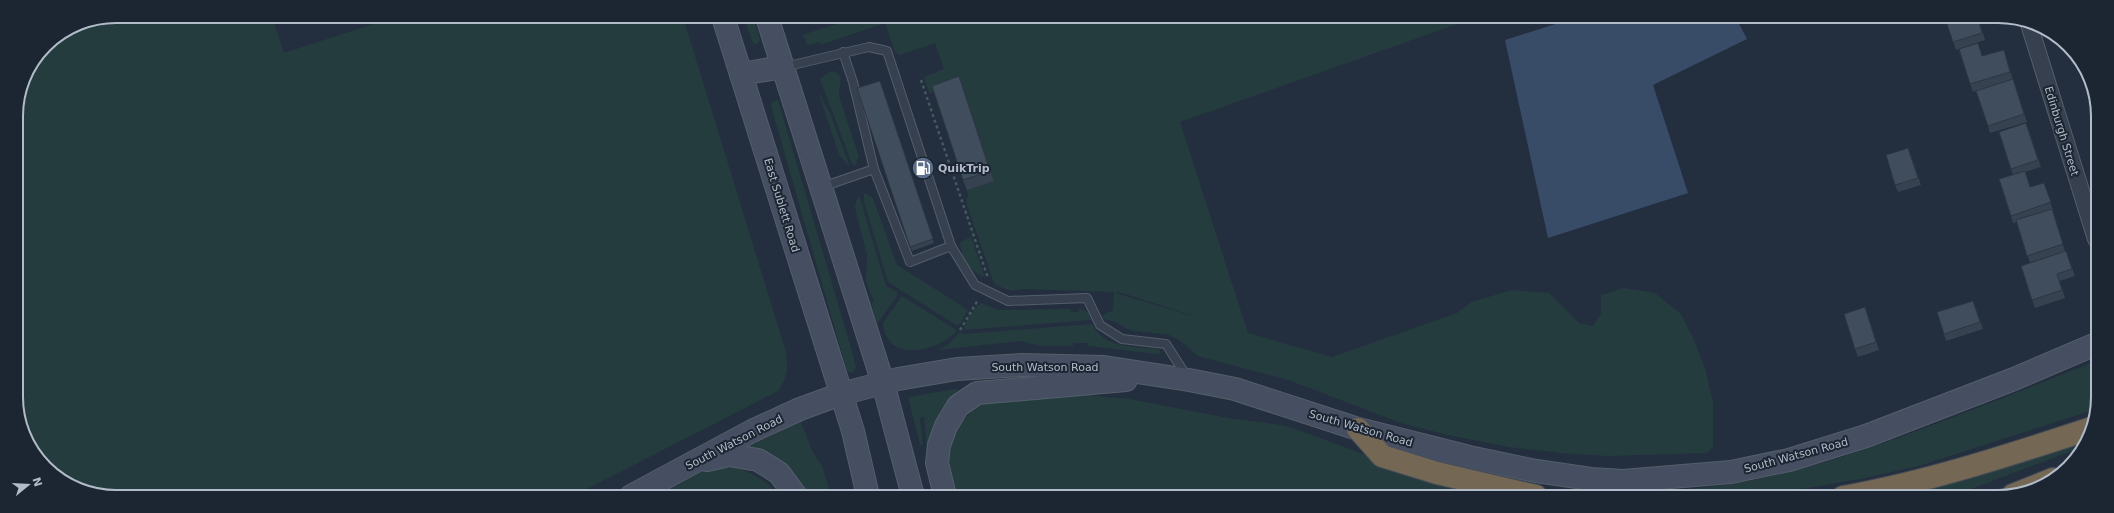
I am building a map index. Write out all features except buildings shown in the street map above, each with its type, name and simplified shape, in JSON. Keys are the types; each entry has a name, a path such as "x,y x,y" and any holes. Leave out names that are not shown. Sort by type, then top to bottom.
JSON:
{"highway":[{"path":"1358,429 1382,456 1444,475 1510,490"},
{"path":"1881,490 2032,448 2084,431"}],"main road":[{"name":"East Sublett Road","path":"725,23 853,431 867,490"},
{"path":"769,23 882,383 911,490"},
{"path":"741,74 783,67"},
{"name":"South Watson Road","path":"642,490 759,428 841,394 882,383 957,369 1022,365 1104,367 1189,380 1235,389 1358,429 1469,457 1536,471 1591,479 1622,481 1731,472 1789,460 1866,436 2014,379 2091,346"},
{"path":"944,490 937,464 938,445 946,426 958,406 977,393 1161,376"},
{"path":"692,463 729,455 758,460 779,473 792,490"}],"street":[{"name":"Edinburgh Street","path":"2031,29 2089,191 2091,204"}],"lane":[{"path":"783,67 869,46 887,51 951,246 974,285 1008,301 1087,298 1100,325 1122,339 1166,344 1189,380"},
{"path":"843,52 853,82 874,169 910,262 951,246"},
{"path":"821,187 874,169"}],"path":[{"path":"921,80 987,276"},
{"path":"960,330 977,301"}],"green space":[{"path":"110,23 274,23 284,53 376,23 685,23 786,352 786,373 778,391 585,490 116,490 86,485 60,471 50,463 42,453 30,432 26,421 23,403 23,110 26,92 30,81 42,60 55,46 81,30"},
{"path":"745,23 755,23 760,40 757,44 753,43"},
{"path":"839,23 885,23 820,45 819,42 808,46 802,35"},
{"path":"885,23 1460,23 1180,122 1248,333 1332,357 1457,313 1471,302 1512,290 1549,293 1579,323 1593,326 1601,314 1601,295 1624,288 1655,293 1681,314 1693,338 1705,368 1713,402 1713,447 1707,453 1607,456 1561,453 1509,447 1448,435 1404,424 1288,380 1198,356 1179,340 1169,335 1129,330 1116,322 1101,318 1103,315 1113,310 1114,292 1022,289 1014,291 1004,289 994,283 966,202 968,195 967,190 940,92 929,93 924,77 944,69 935,43 900,55 895,52","holes":["1116,292 1122,293 1212,322 1116,293"]},
{"path":"833,71 837,73 840,78 839,96 859,157 857,159 856,166 852,164 820,79"},
{"path":"818,91 831,115 850,167 839,155"},
{"path":"778,100 854,358 856,368 852,373 847,371 771,106 772,102"},
{"path":"864,193 873,198 897,265 968,310 960,324 956,325 888,282 864,202"},
{"path":"859,195 886,286 897,292 897,296 877,324 871,302 874,301 866,282 867,255 855,208"},
{"path":"971,237 984,274 983,277 969,267 962,254 960,242"},
{"path":"901,297 904,297 956,330 955,333 946,340 924,349 902,349 893,344 886,336 883,323"},
{"path":"982,303 998,310 1070,309 1071,312 1079,312 1079,309 1081,309 1087,312 1091,320 965,330 964,327 971,313"},
{"path":"1092,324 1097,332 1112,342 1121,345 1159,349 1161,353 1155,354 1088,346 1088,343 1073,343 1073,346 1041,346 1020,341 938,350 949,344 960,332 964,334"},
{"path":"2091,363 2090,411 1919,466 1860,479 1808,488 1786,490 1677,490 1753,480 1791,472 1866,449"},
{"path":"958,389 957,392 942,409 927,448 924,417 920,418 923,445 920,445 908,397"},
{"path":"1054,392 1129,399 1229,418 1288,426 1414,473 1484,490 956,490 952,480 949,463 952,440 957,430 971,412 980,405 1002,396 1021,393"},
{"path":"801,422 812,450 823,468 829,490 799,490 749,446"},
{"path":"2079,441 2074,450 1969,490 1912,490"},
{"path":"735,467 759,478 773,490 668,490 699,473 710,469"}],"water":[{"path":"1558,23 1739,23 1747,39 1653,85 1688,193 1548,238 1505,40"}],"place":[{"name":"QuikTrip","path":"923,168"}]}
